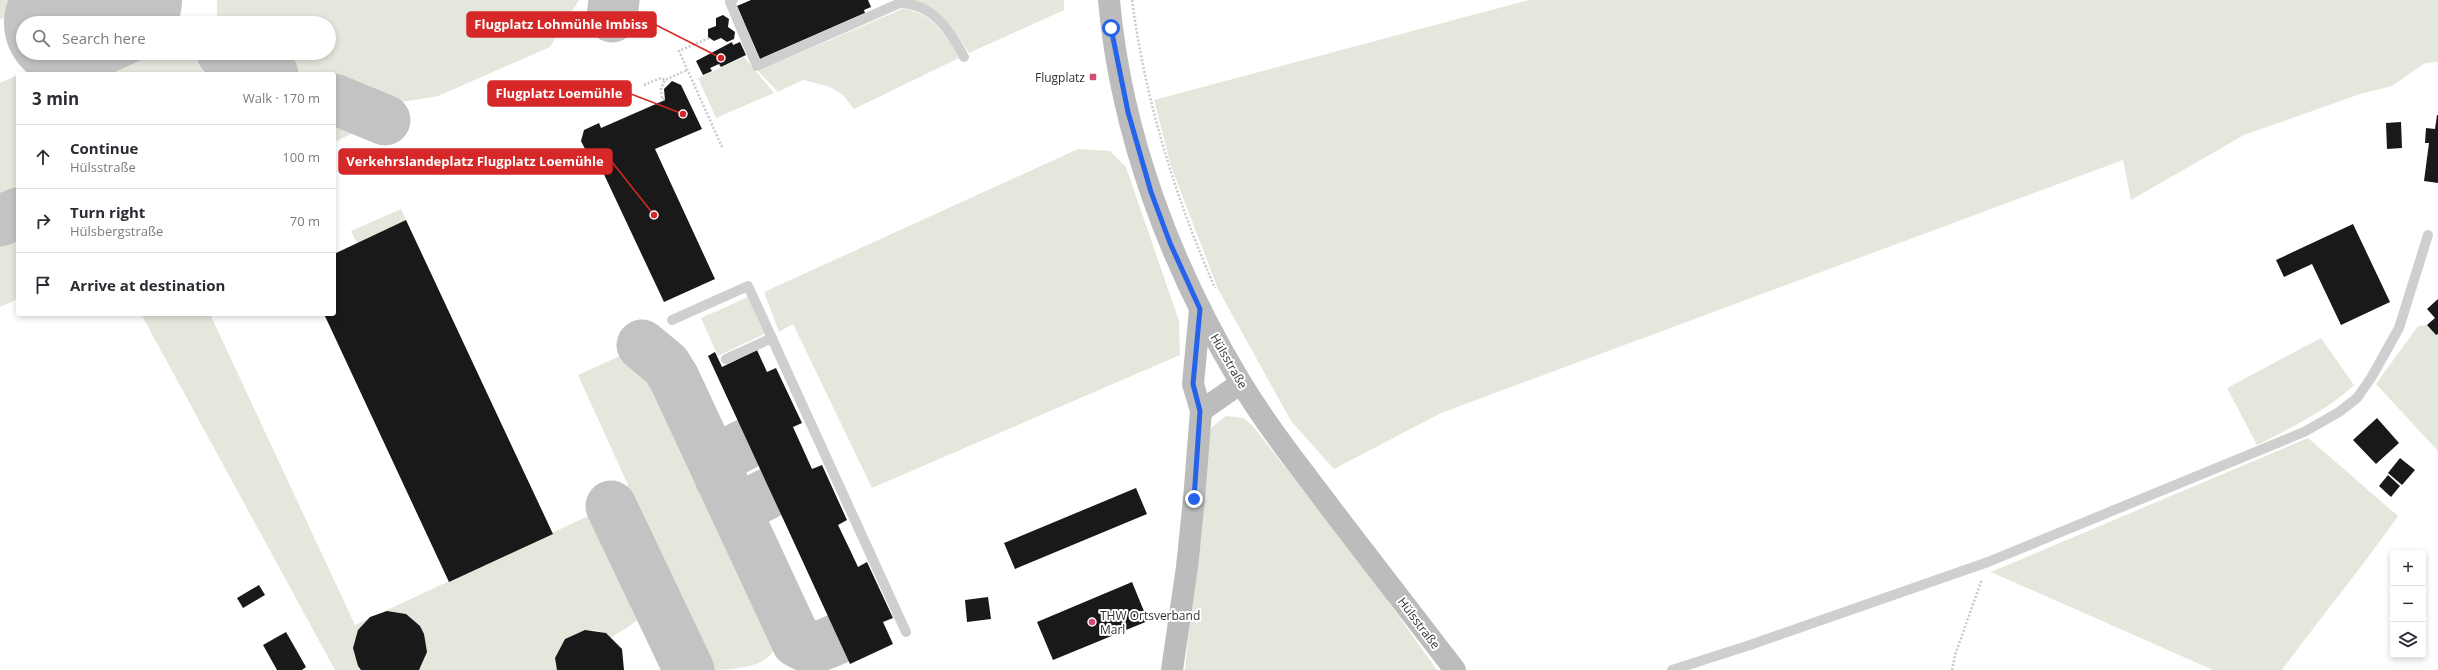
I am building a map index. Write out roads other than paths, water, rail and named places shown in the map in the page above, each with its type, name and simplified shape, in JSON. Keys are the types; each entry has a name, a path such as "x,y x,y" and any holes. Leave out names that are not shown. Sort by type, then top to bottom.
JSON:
{"street":[{"name":"Hülsstraße","path":"1109,0 1111,28 1128,112 1151,192 1170,243 1200,309 1242,383 1282,444 1455,670"},
{"path":"1172,670 1187,567 1200,411 1193,384 1200,309"},
{"path":"1200,411 1242,383"}],"lane":[{"path":"733,0 730,2 757,66 900,3 908,3 925,10 940,20 964,56"},
{"path":"1672,670 1750,645 1988,562 2304,432 2339,412 2360,393 2399,328 2428,235"},
{"path":"672,320 748,286 906,632"},
{"path":"726,359 772,338"}],"place":[{"name":"Flugplatz Lohmühle Imbiss","path":"721,58"},
{"name":"Flugplatz","path":"1093,77"},
{"name":"Flugplatz Loemühle","path":"683,114"},
{"name":"Verkehrslandeplatz Flugplatz Loemühle","path":"654,215"},
{"name":"THW Ortsverband Marl","path":"1092,622"}]}
